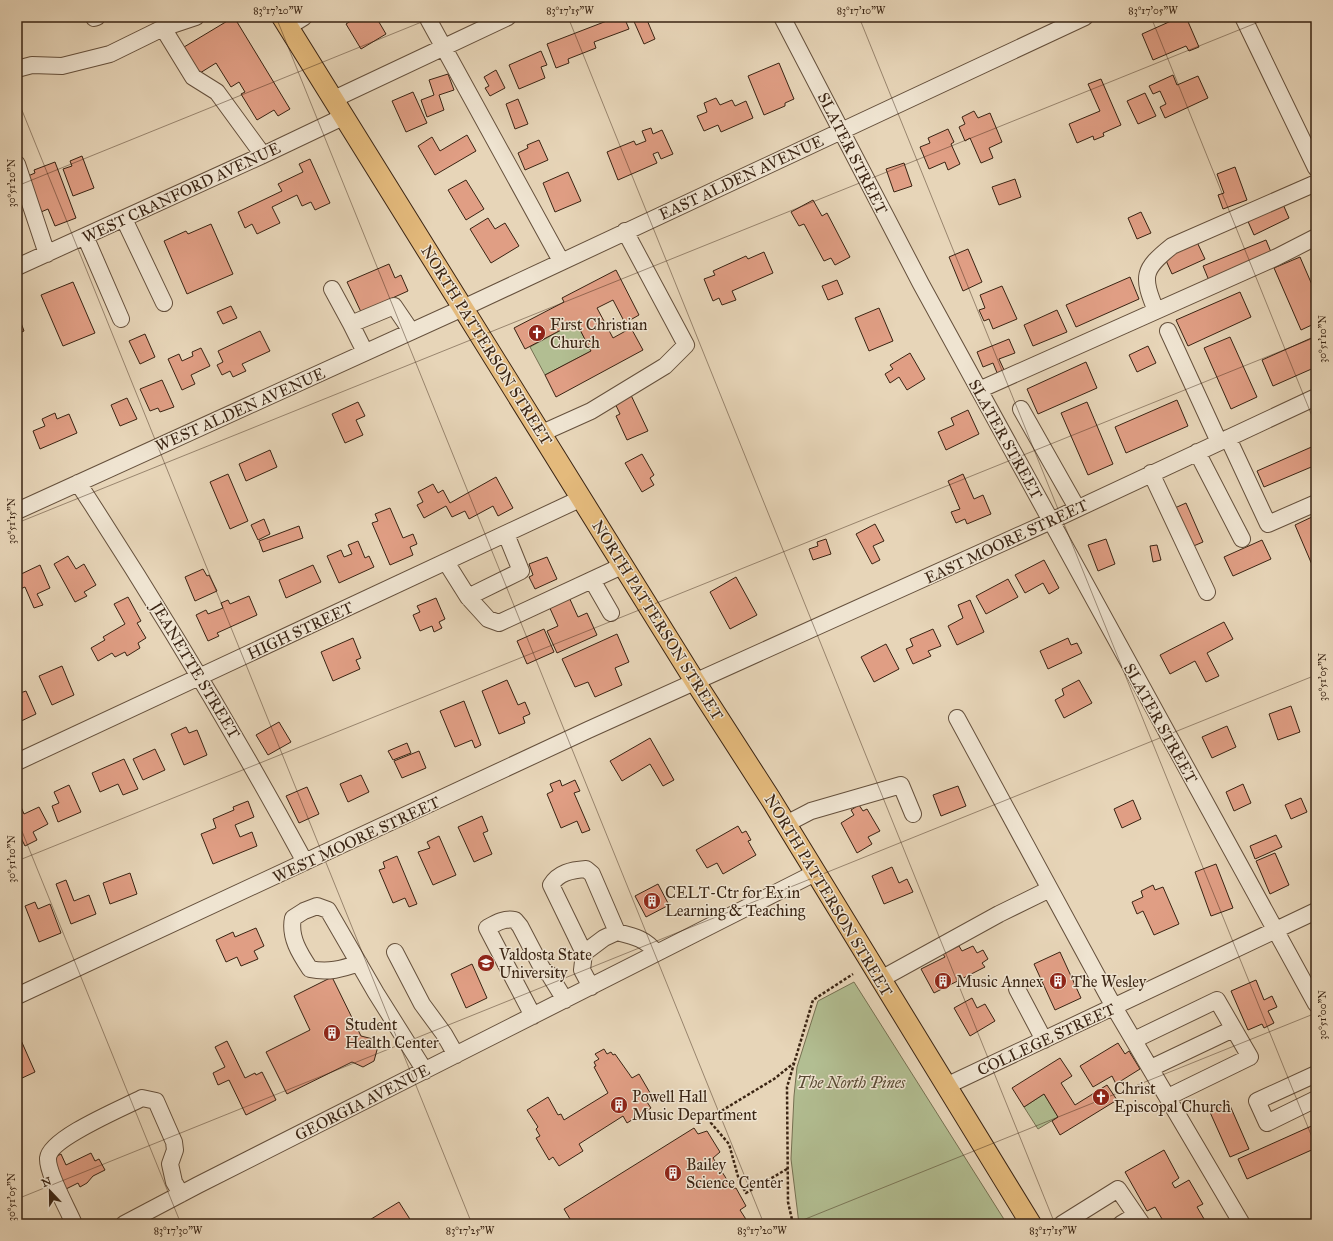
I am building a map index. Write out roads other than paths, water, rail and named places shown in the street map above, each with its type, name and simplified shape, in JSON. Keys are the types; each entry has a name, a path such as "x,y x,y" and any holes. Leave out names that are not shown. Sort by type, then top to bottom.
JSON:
{"main road":[{"name":"NORTH PATTERSON STREET","path":"291,20 334,99 696,683 786,824 1031,1224"}],"street":[{"path":"17,69 32,65 62,66 110,54 164,28 196,17"},
{"path":"427,17 561,261"},
{"path":"334,99 508,17"},
{"name":"SLATER STREET","path":"782,17 921,284 1277,930 1316,1004"},
{"name":"EAST ALDEN AVENUE","path":"463,308 1085,17"},
{"path":"1243,17 1316,168"},
{"path":"164,28 193,77 217,92 263,155"},
{"name":"WEST CRANFORD AVENUE","path":"17,268 345,116"},
{"path":"17,164 47,254"},
{"path":"1156,311 1147,288 1147,273 1153,261 1172,246 1316,182"},
{"path":"124,219 164,303"},
{"path":"542,434 591,411 665,366 686,345 625,231"},
{"path":"85,236 121,319"},
{"path":"979,390 1277,257 1316,237"},
{"path":"332,289 365,352"},
{"path":"351,324 394,306 411,331"},
{"name":"WEST ALDEN AVENUE","path":"17,511 463,308"},
{"path":"1168,331 1268,524 1316,503"},
{"name":"EAST MOORE STREET","path":"696,683 1051,521 1316,397"},
{"path":"1021,409 1077,508"},
{"path":"1197,452 1242,539"},
{"path":"1151,473 1207,592"},
{"name":"JEANETTE STREET","path":"78,483 200,676 260,778 305,862"},
{"name":"HIGH STREET","path":"17,762 582,498"},
{"path":"468,597 521,571 506,534"},
{"path":"446,562 468,597 488,620 499,623 624,565"},
{"path":"592,580 612,614"},
{"name":"WEST MOORE STREET","path":"17,996 581,734 696,683"},
{"path":"957,718 1114,1007 1242,1224"},
{"path":"786,824 810,811 901,785 913,814"},
{"path":"591,987 582,970 584,953 551,885 556,877 566,872 586,869 592,874 617,932"},
{"name":"GEORGIA AVENUE","path":"124,1224 815,873"},
{"path":"881,979 999,914 1050,889"},
{"path":"360,964 338,970 321,971 310,969 304,961 294,940 291,927 293,918 304,911 317,906 328,910 425,1070"},
{"name":"COLLEGE STREET","path":"946,1086 1316,911"},
{"path":"533,1016 487,928 495,923 504,920 515,920 520,926 543,970 549,974 565,1000"},
{"path":"584,953 599,941 617,932 633,936 650,944 656,953"},
{"path":"395,952 422,1004 444,1034 456,1055"},
{"path":"1017,989 1044,1040"},
{"path":"1134,1040 1217,1000 1250,1058 1168,1097"},
{"path":"1151,1068 1233,1029"},
{"path":"1316,1075 1257,1101 1266,1123 1316,1099"},
{"path":"74,1224 49,1169 48,1158 50,1150 66,1136 142,1098 156,1101 174,1142 175,1150 170,1164 174,1182 181,1194"},
{"path":"1070,1222 1118,1189 1139,1220 1121,1224"}],"place":[{"name":"First Christian Church","path":"537,333"},
{"name":"CELT-Ctr for Ex in Learning & Teaching","path":"652,901"},
{"name":"Valdosta State University","path":"486,963"},
{"name":"Music Annex","path":"943,981"},
{"name":"The Wesley","path":"1058,981"},
{"name":"Student Health Center","path":"332,1033"},
{"name":"Christ Episcopal Church","path":"1101,1097"},
{"name":"Powell Hall Music Department","path":"619,1105"},
{"name":"Bailey Science Center","path":"673,1173"}],"park label":[{"name":"The North Pines","path":"851,1082"}]}
